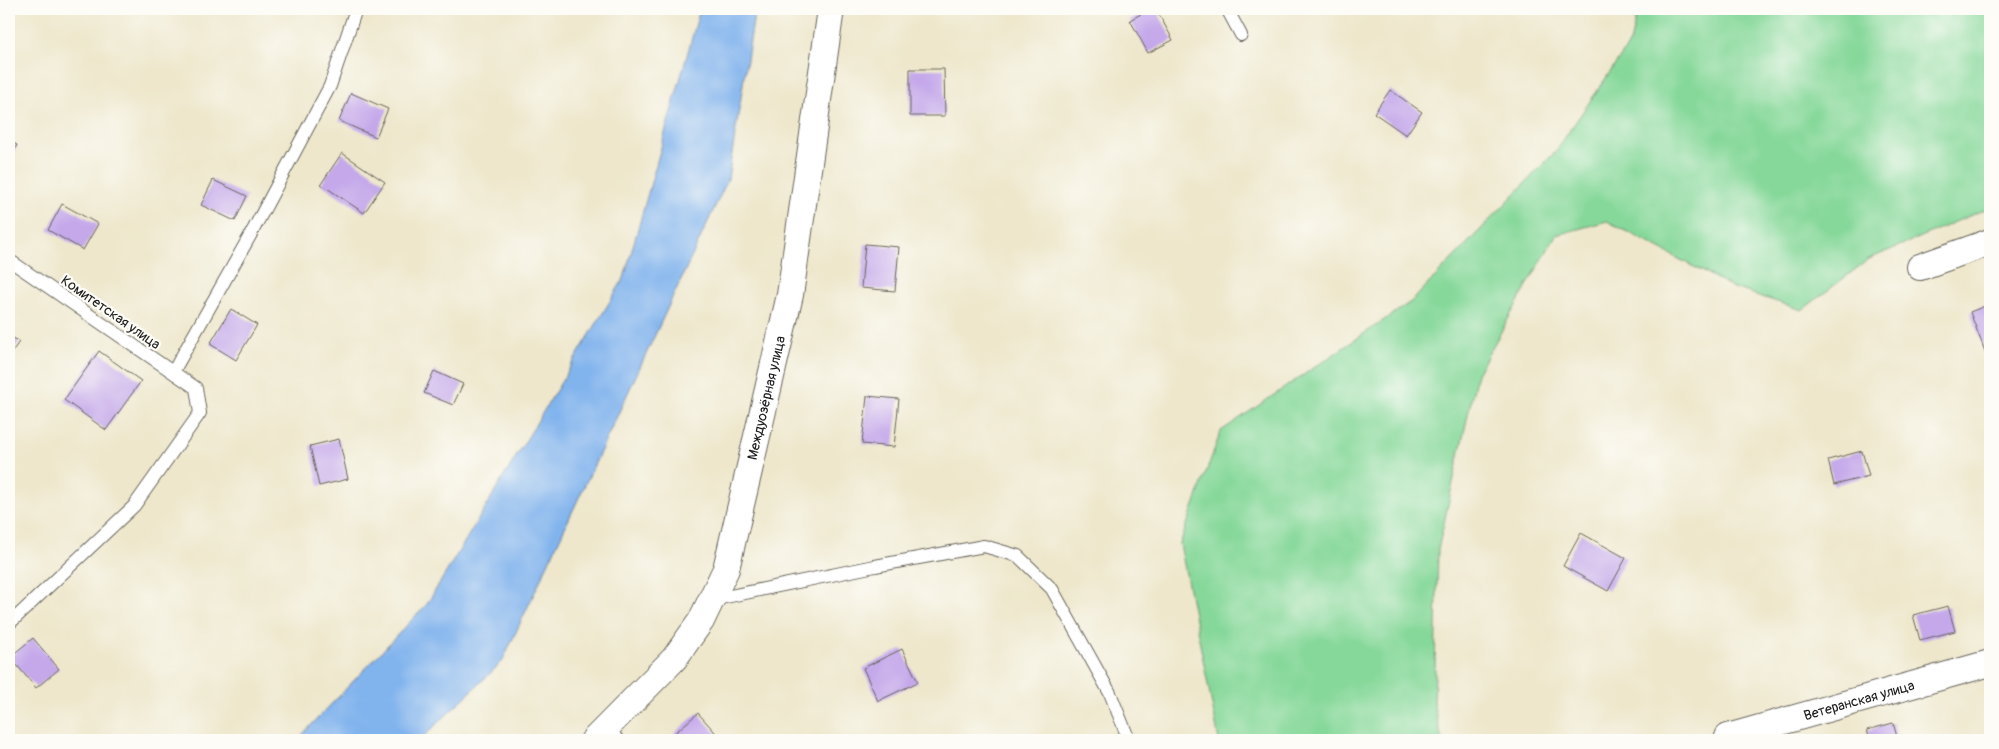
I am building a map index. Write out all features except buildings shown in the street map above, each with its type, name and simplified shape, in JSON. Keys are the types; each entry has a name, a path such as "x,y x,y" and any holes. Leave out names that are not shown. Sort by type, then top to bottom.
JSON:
{"street":[{"name":"Междуозёрная улица","path":"606,736 674,659 701,621 726,569 790,295 831,9"},
{"path":"1920,266 1990,242"},
{"name":"Ветеранская улица","path":"1728,737 1990,663"}],"lane":[{"path":"172,372 251,234 330,86 356,9"},
{"path":"1227,9 1241,35"},
{"name":"Комитетская улица","path":"9,260 196,388 200,413 134,506 9,624"},
{"path":"711,600 875,566 984,546 1018,556 1052,589 1110,693 1129,740"}],"green space":[{"path":"1638,9 1990,9 1990,207 1869,259 1802,310 1734,288 1607,221 1556,235 1477,374 1438,550 1434,707 1442,740 1219,740 1180,544 1221,431 1412,301 1555,152 1630,43"}],"water":[{"path":"700,9 755,9 728,179 502,662 420,740 297,740 427,604 624,278"}]}
